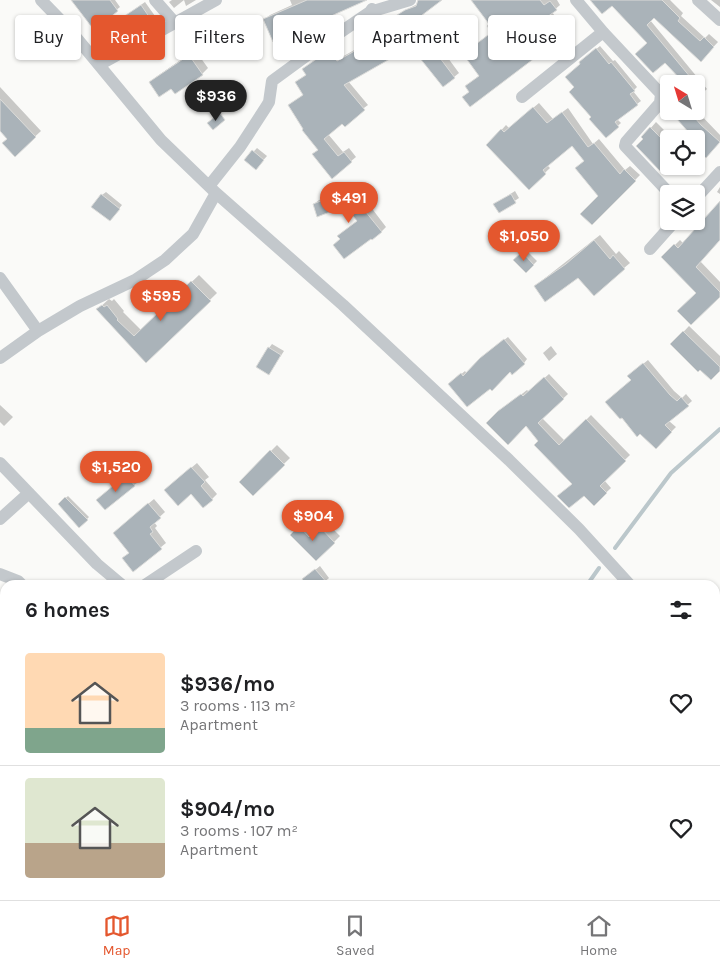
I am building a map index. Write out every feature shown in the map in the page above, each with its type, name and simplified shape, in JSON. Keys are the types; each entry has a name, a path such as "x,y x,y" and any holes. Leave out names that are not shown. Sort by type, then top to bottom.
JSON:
{"street":[{"path":"41,0 70,30 157,135 212,189 337,300 509,460 579,529 625,580"},
{"path":"99,65 175,23 155,0"},
{"path":"189,15 216,0"},
{"path":"0,358 38,331 93,298 135,280 164,260 193,234 200,225 212,189 269,102 272,81 371,11 410,0"},
{"path":"576,0 661,94 660,103 626,142 625,146 662,185"},
{"path":"698,0 720,20"},
{"path":"522,97 603,32"},
{"path":"705,188 720,172"},
{"path":"650,249 667,230"},
{"path":"0,278 38,331"},
{"path":"0,462 97,564 116,580"},
{"path":"0,519 30,493"},
{"path":"153,580 196,551"},
{"path":"0,574 15,580"}],"building":[{"path":"71,0 110,0 118,11 113,15 91,15 91,26"},
{"path":"307,0 367,0 333,15 273,15 273,42 263,19"},
{"path":"418,0 442,0 422,15 397,15 416,6"},
{"path":"471,0 540,0 544,5 550,1 557,10 550,15 488,15 488,23"},
{"path":"590,0 662,0 680,18 678,21 700,41 704,37 714,47 701,62 654,18 647,25 689,75 676,75 665,63 653,73 635,54 647,43 612,6 602,14"},
{"path":"141,5 148,15 126,15"},
{"path":"488,35 488,60 532,60 470,107 462,97 469,92 465,86 479,76 467,60 478,60 478,43"},
{"path":"596,48 609,64 611,62 635,91 630,94 638,105 615,122 619,127 606,138 569,92 574,87 565,77"},
{"path":"354,51 354,60 388,60 344,85 365,110 345,127 342,124 324,139 338,156 344,152 352,162 332,179 312,154 318,150 302,130 288,105 303,95 295,82 306,75 302,69 315,60 337,61 344,60 344,57"},
{"path":"182,60 192,60 203,75 175,94 171,89 159,97 149,82"},
{"path":"421,60 442,60 455,78 443,87"},
{"path":"0,99 36,137 15,157 2,143 7,139 0,131"},
{"path":"533,107 547,123 562,112 588,147 594,143 620,174 624,169 636,181 592,225 580,214 598,196 575,168 584,161 572,146 543,170 546,174 529,190 486,145 501,129 504,132"},
{"path":"220,113 225,120 213,130 207,123"},
{"path":"678,120 697,120 720,142 706,158 705,130 687,130"},
{"path":"650,127 660,137 660,171 636,146 643,139 641,137"},
{"path":"252,150 264,160 256,170 244,160"},
{"path":"348,190 355,210 361,206 382,232 344,259 333,245 340,239 337,236 357,221 345,206 317,217 313,204"},
{"path":"101,194 120,209 110,221 91,207"},
{"path":"511,194 516,203 499,213 493,204"},
{"path":"720,201 720,240 696,267 720,292 720,297 691,325 677,311 696,293 661,257 674,244 678,248 694,230 705,230 705,218"},
{"path":"535,226 544,234 528,251 520,244"},
{"path":"594,240 610,259 613,255 625,269 594,296 578,278 545,302 534,286 566,264"},
{"path":"522,252 534,265 526,273 513,260"},
{"path":"191,281 211,301 146,363 96,309 102,305 104,307 107,305 117,320 134,336"},
{"path":"683,331 720,367 720,371 711,380 700,370 698,372 670,344"},
{"path":"504,339 525,364 512,375 510,372 492,391 490,389 467,407 448,384 461,373 463,376 480,358"},
{"path":"268,347 281,355 269,375 256,367"},
{"path":"643,363 670,395 677,401 681,397 689,406 665,425 672,432 656,449 640,434 637,437 622,418 620,419 605,402 631,380 627,376"},
{"path":"544,377 564,399 538,423 559,445 586,419 626,461 600,486 607,493 594,506 584,496 569,508 557,496 572,484 534,445 538,441 526,426 508,445 486,423 498,411 521,394 523,396"},
{"path":"270,450 285,465 253,496 239,482"},
{"path":"191,467 205,482 201,486 213,500 203,508 191,494 178,506 164,490"},
{"path":"126,475 135,486 105,510 96,500"},
{"path":"65,497 88,520 79,528 58,504"},
{"path":"148,503 161,518 150,527 153,532 150,534 162,549 133,572 122,558 129,553 113,533"},
{"path":"299,526 309,537 319,526 335,543 316,561 290,535"},
{"path":"315,569 325,580 303,580"}],"waterway":[{"path":"615,548 671,473 720,429"},
{"path":"591,580 599,568"}]}
